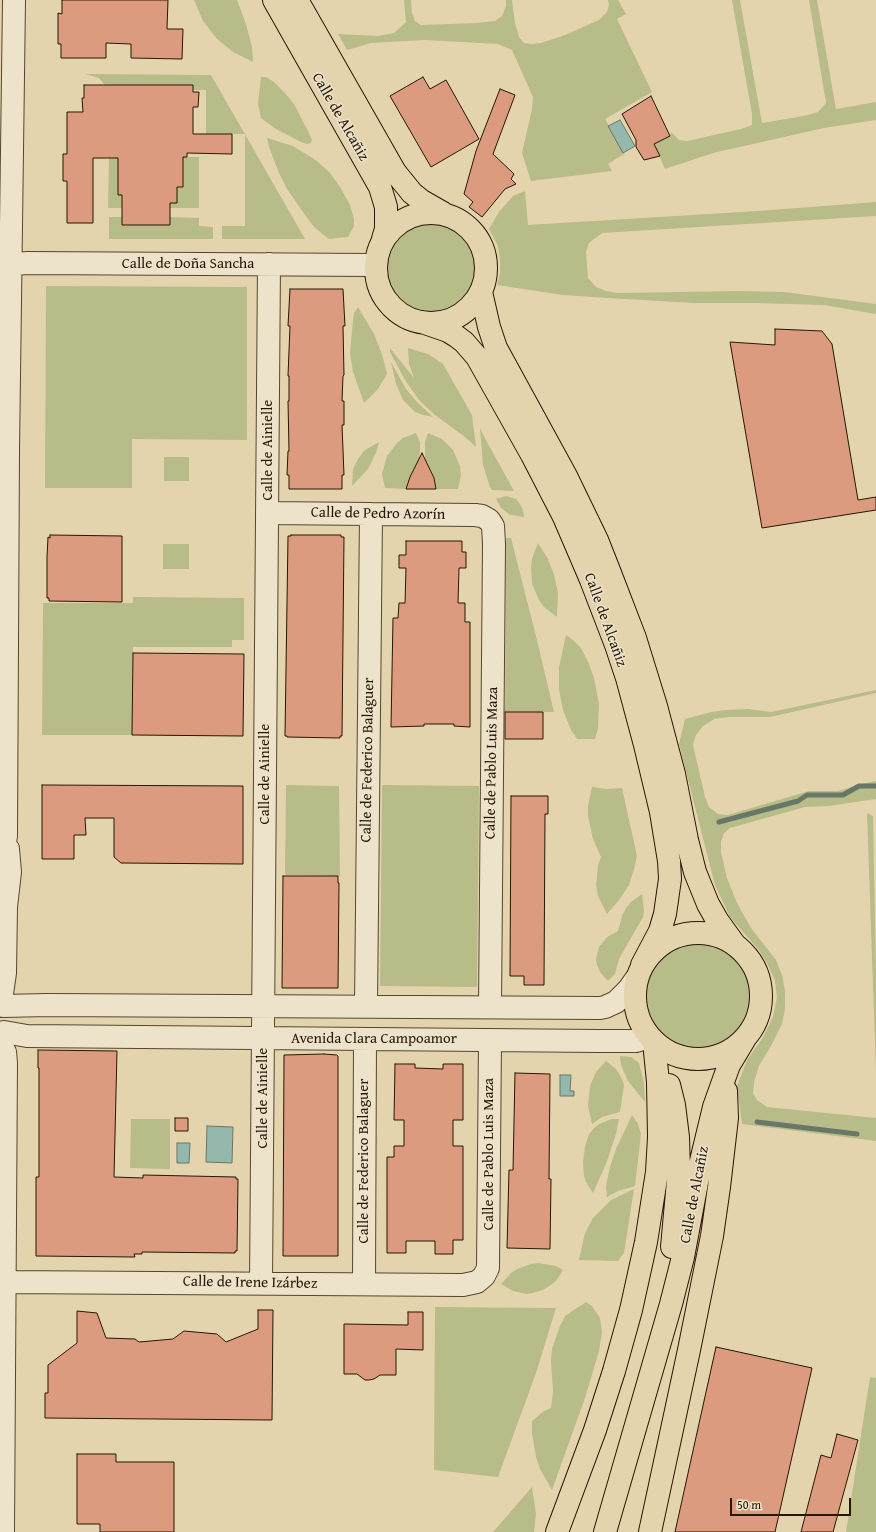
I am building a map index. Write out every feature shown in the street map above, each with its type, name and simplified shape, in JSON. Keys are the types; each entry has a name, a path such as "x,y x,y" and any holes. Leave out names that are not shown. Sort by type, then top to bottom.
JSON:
{"main road":[{"name":"Calle de Alcañiz","path":"274,0 380,187 386,207 386,229 383,239"},
{"name":"Calle de Alcañiz","path":"297,0 399,178 412,193 422,201 446,214"},
{"path":"422,212 446,214 457,218 467,225 475,234 485,254 486,277 481,292 469,308 452,319 432,323 411,320 400,314 384,298 378,282 376,256 383,239 400,221 422,212"},
{"name":"Calle de Alcañiz","path":"481,292 489,327 496,348 566,476 597,540 613,579 635,638 656,706 674,774 695,872 706,899 717,920 735,945"},
{"name":"Calle de Alcañiz","path":"422,322 448,331 456,336 464,342 477,357 532,455 560,511 591,580 618,652 646,745 662,819 669,861 669,891 665,914 660,931 639,972"},
{"path":"692,932 707,933 722,937 735,945 746,955 755,968 760,983 761,998 759,1013 753,1027 744,1040 732,1050 719,1056 703,1060 688,1059 674,1055 654,1042 641,1024 635,1010 634,994 639,972 651,952 663,942 692,932"},
{"name":"Calle de Alcañiz","path":"605,1532 671,1304 683,1256 707,1134 723,1080 729,1065 744,1040"},
{"name":"Calle de Alcañiz","path":"654,1042 674,1105 678,1137 679,1170 672,1248 656,1353"},
{"path":"557,1532 593,1438 614,1371 632,1304 646,1242 657,1172 659,1137 658,1082 654,1042"},
{"path":"650,1532 712,1236 727,1118 727,1105 723,1080"}],"street":[{"path":"3,1532 6,1063 1,1039 6,1014 2,1002 5,973 6,907 10,872 6,836 5,265 14,0"},
{"name":"Calle de Doña Sancha","path":"5,265 28,263 376,265"},
{"name":"Calle de Ainielle","path":"261,1283 269,264"},
{"name":"Calle de Pedro Azorín","path":"267,513 475,515 482,516 489,520"},
{"name":"Calle de Federico Balaguer","path":"366,1006 371,514"},
{"name":"Calle de Pablo Luis Maza","path":"489,520 493,526 494,534 490,1007"},
{"path":"0,866 6,836"},
{"path":"2,1002 263,1006 605,1007 616,1002 621,997 639,972"},
{"name":"Avenida Clara Campoamor","path":"1,1039 27,1036 654,1042"},
{"name":"Calle de Federico Balaguer","path":"364,1284 365,1039"},
{"name":"Calle de Pablo Luis Maza","path":"488,1268 490,1040"},
{"name":"Calle de Irene Izárbez","path":"4,1282 467,1285 480,1280 488,1268"}],"green space":[{"path":"194,0 237,0 246,24 252,47 253,62 233,52 217,39 203,21"},
{"path":"404,0 411,0 412,13 415,21 421,25 495,21 502,16 506,6 506,0 512,0 515,23 519,37 524,43 531,44 541,43 565,35 599,20 607,12 609,5 608,0 618,0 626,14 617,19 652,92 605,119 624,154 608,164 612,171 531,181 522,153 532,109 533,97 512,50 498,44 425,40 371,43 347,50 338,34 378,36 394,33 406,22"},
{"path":"732,0 740,0 762,123 804,116 818,112 826,103 809,0 817,0 836,109 876,102 876,120 824,128 713,153 665,169 654,144 670,136 671,132 679,140 687,141 741,129 752,125 752,114"},
{"path":"85,74 211,75 245,134 206,134 206,90 193,90 192,85 105,85 99,78"},
{"path":"261,77 266,77 274,82 294,104 309,133 312,140 311,143 307,144 301,142 276,129 261,118 258,104"},
{"path":"245,134 305,239 222,239 222,226 245,226"},
{"path":"267,138 293,146 317,161 330,173 350,205 354,219 354,226 348,237 329,239 314,227 287,189 279,173"},
{"path":"109,157 118,158 118,195 129,195 162,203 177,203 177,187 183,187 183,157 199,157 199,208 108,208"},
{"path":"525,191 528,225 876,202 876,216 602,233 589,243 586,252 588,278 596,287 606,291 618,293 738,291 784,292 876,304 876,314 824,305 693,303 608,298 563,295 497,285 500,273 500,259 498,246 489,229 499,212 513,196"},
{"path":"109,217 122,217 123,225 170,225 170,217 199,218 199,226 213,227 213,239 109,239"},
{"path":"431,222 449,226 463,236 473,250 477,268 473,286 463,300 449,310 431,314 413,310 399,300 389,286 385,268 389,250 399,236 413,226"},
{"path":"46,286 247,287 247,440 132,439 132,488 45,488"},
{"path":"358,307 374,334 382,354 387,374 378,389 364,403 353,372 350,353 354,313"},
{"path":"390,348 414,378 409,364 408,348 428,354 443,364 472,415 476,447 435,415 419,400 405,380 390,352"},
{"path":"391,362 406,389 433,417 415,412 403,400 396,384"},
{"path":"480,428 514,491 492,490 490,487 483,465"},
{"path":"416,433 420,442 419,460 410,477 407,489 385,488 382,474 387,456 403,438"},
{"path":"428,433 442,439 453,450 460,466 461,475 458,489 436,489 434,478 425,460 425,442"},
{"path":"379,442 376,453 368,469 352,486 353,469 358,459 365,450"},
{"path":"164,457 189,457 189,481 164,481"},
{"path":"506,496 516,499 523,510 524,517 510,515 501,508 496,499"},
{"path":"506,538 511,538 554,712 505,712"},
{"path":"538,543 548,559 554,575 558,593 557,617 544,607 532,584 532,559"},
{"path":"163,544 189,544 189,569 163,569"},
{"path":"133,597 244,598 244,640 232,640 232,647 133,647 132,735 42,735 43,603 133,603"},
{"path":"566,635 581,648 594,678 599,704 598,728 595,739 577,739 571,730 563,710 559,689 559,667"},
{"path":"876,690 876,693 770,717 729,717 714,719 703,726 696,735 693,745 705,797 709,807 718,814 728,815 809,791 838,791 876,781 876,799 829,806 805,807 730,828 724,833 721,842 721,852 727,878 737,903 751,928 776,960 782,975 785,991 785,1009 782,1024 759,1066 754,1082 753,1093 757,1100 767,1107 876,1118 876,1141 742,1124 737,1086 747,1060 762,1039 773,1017 777,997 775,981 768,965 758,949 730,917 715,885 679,744 685,719 711,712 726,710 748,709 771,712"},
{"path":"286,785 339,786 340,876 285,875"},
{"path":"382,785 479,786 477,987 380,986"},
{"path":"592,787 606,789 622,788 637,856 629,885 607,914 598,896 596,886 598,866 601,857 593,839 588,816 588,806"},
{"path":"867,813 873,816 876,1072"},
{"path":"642,894 644,911 643,917 619,959 615,974 608,981 600,972 597,965 596,959 599,947 607,937 618,931 626,908 631,902"},
{"path":"697,942 718,946 735,958 747,975 751,996 747,1017 735,1034 718,1046 697,1050 676,1046 659,1034 647,1017 643,996 647,975 659,958 676,946"},
{"path":"620,1056 631,1057 639,1063 644,1083 645,1102 628,1081 621,1065"},
{"path":"606,1061 616,1069 624,1085 620,1112 602,1117 592,1124 588,1106 590,1086 596,1072"},
{"path":"632,1115 638,1124 641,1134 635,1186 618,1191 607,1197 606,1186 610,1167 616,1149"},
{"path":"131,1119 170,1119 170,1169 130,1168"},
{"path":"612,1119 619,1119 616,1134 606,1164 593,1193 584,1176 583,1162 585,1147 589,1134 594,1128 599,1124"},
{"path":"634,1189 624,1253 618,1261 579,1260 585,1233 593,1218 611,1200"},
{"path":"538,1263 556,1266 563,1270 556,1281 545,1289 526,1294 513,1291 501,1284 517,1269"},
{"path":"586,1302 592,1306 600,1318 602,1332 599,1351 585,1398 552,1490 540,1469 536,1457 532,1433 532,1421 544,1411 551,1408 553,1392 551,1360 552,1349 560,1326 565,1316"},
{"path":"435,1307 556,1308 536,1373 498,1477 434,1470"},
{"path":"870,1377 876,1378 876,1532 846,1532"},
{"path":"532,1487 536,1514 534,1532 493,1532"}],"water":[{"path":"620,120 635,146 623,153 608,126"},
{"path":"560,1075 571,1075 570,1091 574,1091 574,1096 560,1096"},
{"path":"207,1126 233,1127 232,1163 206,1162"},
{"path":"177,1143 190,1143 189,1163 177,1163"}],"building":[{"path":"62,0 168,0 167,29 183,29 182,59 131,58 131,44 106,43 106,58 61,58 61,44 58,44 58,13 62,14"},
{"path":"423,77 430,89 446,80 479,139 431,167 390,96"},
{"path":"84,85 193,85 193,92 199,92 198,107 193,107 193,134 232,134 232,154 187,153 187,157 183,157 183,187 177,187 177,203 170,203 170,225 122,225 122,195 118,195 118,158 93,158 93,223 67,223 67,181 63,181 63,154 67,154 67,112 83,112 82,98 84,98"},
{"path":"500,89 515,95 493,154 514,174 511,179 516,184 505,189 482,217 469,207 473,202 464,194 476,151"},
{"path":"651,96 670,136 654,144 660,156 644,160 636,147 636,140 622,114"},
{"path":"290,289 343,289 345,326 343,326 344,375 342,401 344,401 344,425 342,425 344,475 342,475 342,489 289,489 289,475 287,475 289,451 288,376 290,326 288,326"},
{"path":"775,329 822,331 832,344 858,500 876,497 876,510 762,528 730,342 775,345"},
{"path":"422,453 434,478 436,489 406,489 410,477"},
{"path":"50,535 122,536 122,602 49,601 49,598 47,598 47,557 48,537 50,538"},
{"path":"341,535 341,537 344,537 342,736 340,736 340,738 285,736 288,536"},
{"path":"406,541 462,541 462,552 466,552 466,568 459,568 458,603 465,603 465,622 470,622 470,727 454,726 454,724 424,724 424,726 391,727 393,618 398,618 399,603 405,603 406,568 399,568 399,555 406,555"},
{"path":"133,653 244,654 243,736 132,735"},
{"path":"505,712 543,712 543,739 505,739"},
{"path":"42,785 243,786 243,864 121,863 114,857 114,818 85,818 86,835 74,835 74,859 42,859"},
{"path":"511,796 548,796 548,814 545,814 544,985 524,985 524,976 510,976"},
{"path":"283,876 338,876 338,988 282,988"},
{"path":"38,1050 117,1051 114,1177 143,1178 143,1175 236,1177 236,1179 238,1179 237,1251 235,1251 235,1253 142,1252 142,1254 134,1254 135,1257 36,1256 36,1177 39,1177"},
{"path":"324,1054 338,1056 338,1256 283,1256 284,1055"},
{"path":"395,1064 415,1064 415,1068 443,1069 443,1064 463,1064 463,1120 453,1120 453,1146 463,1146 463,1240 453,1240 453,1254 435,1254 435,1241 406,1241 406,1253 387,1253 387,1157 394,1157 394,1146 404,1146 404,1120 394,1120"},
{"path":"515,1073 550,1074 550,1249 507,1248 509,1170 513,1170"},
{"path":"175,1118 188,1118 188,1131 175,1131"},
{"path":"258,1310 273,1310 272,1420 45,1418 45,1393 48,1393 48,1365 77,1343 77,1311 97,1313 106,1338 135,1339 139,1342 173,1339 184,1331 217,1334 226,1342 258,1329"},
{"path":"408,1312 423,1312 423,1350 396,1349 396,1375 380,1375 374,1379 365,1380 357,1374 344,1374 344,1324 408,1325"},
{"path":"716,1347 812,1368 775,1532 675,1532"},
{"path":"837,1434 858,1440 833,1532 801,1532 821,1455 831,1458"},
{"path":"77,1454 116,1454 116,1462 174,1462 174,1532 100,1532 100,1524 77,1524"}],"waterway":[{"path":"719,822 798,801 807,795 843,795 859,786 876,786"},
{"path":"757,1122 857,1134"}]}
